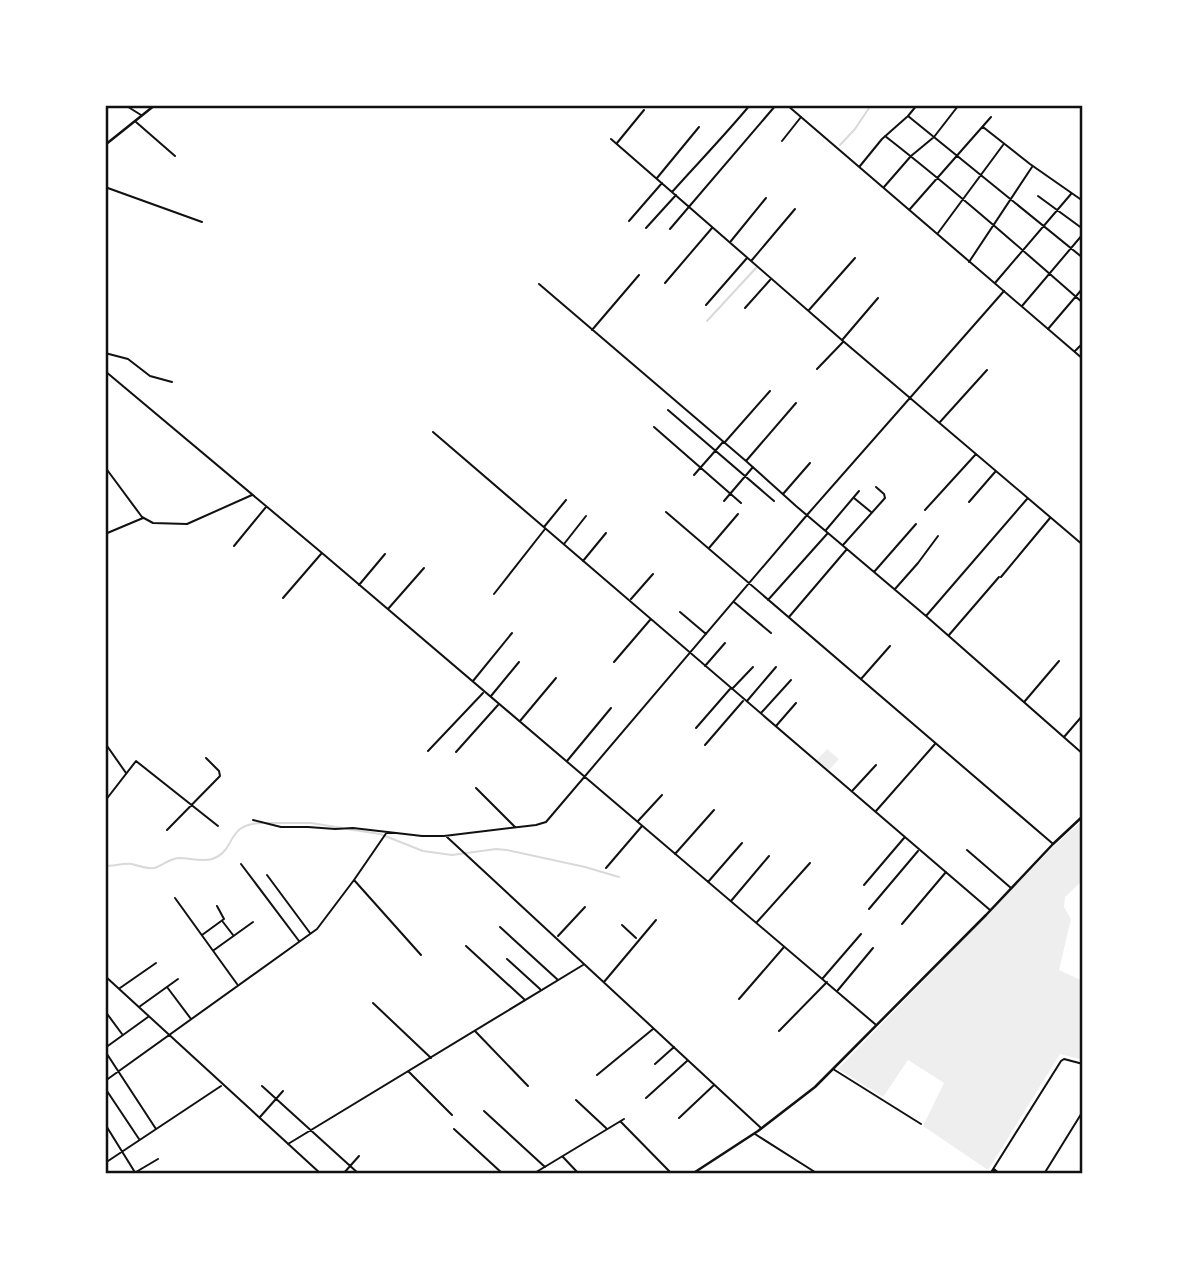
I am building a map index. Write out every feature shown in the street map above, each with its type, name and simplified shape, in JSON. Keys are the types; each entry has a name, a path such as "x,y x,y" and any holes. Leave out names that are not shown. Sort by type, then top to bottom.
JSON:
{"main road":[{"path":"105,145 155,105"},
{"path":"692,1174 754,1134 805,1095 1083,816"}],"street":[{"path":"125,105 142,116"},
{"path":"672,192 750,105"},
{"path":"670,229 776,105"},
{"path":"787,105 1083,359"},
{"path":"859,167 885,136 917,105"},
{"path":"884,188 911,156 934,137 958,106"},
{"path":"616,144 644,110"},
{"path":"908,116 1083,258"},
{"path":"782,141 801,117"},
{"path":"909,210 991,117"},
{"path":"135,121 175,156"},
{"path":"657,179 699,127"},
{"path":"983,127 1032,166 1083,201"},
{"path":"885,136 938,177 1083,303"},
{"path":"611,139 1083,545"},
{"path":"937,234 1004,144"},
{"path":"969,262 1032,166"},
{"path":"628,221 662,183"},
{"path":"105,187 202,222"},
{"path":"995,284 1072,193"},
{"path":"646,228 676,195"},
{"path":"1038,196 1083,229"},
{"path":"730,242 766,198"},
{"path":"751,261 795,209"},
{"path":"665,283 713,228"},
{"path":"1021,306 1083,234"},
{"path":"706,305 747,257"},
{"path":"809,311 855,258"},
{"path":"592,330 639,275"},
{"path":"745,308 771,278"},
{"path":"539,284 1083,753"},
{"path":"1048,329 1083,288"},
{"path":"253,820 282,827 349,828 417,836 446,836 546,822 807,515 1004,291"},
{"path":"817,369 878,298"},
{"path":"1075,352 1083,342"},
{"path":"105,353 128,359 150,376 172,382"},
{"path":"940,423 987,370"},
{"path":"105,371 876,1024"},
{"path":"694,475 770,391"},
{"path":"746,461 796,403"},
{"path":"668,410 774,501"},
{"path":"654,427 741,503"},
{"path":"433,432 991,911"},
{"path":"925,510 976,454"},
{"path":"782,494 810,463"},
{"path":"105,467 143,518 154,524 186,524 253,495"},
{"path":"724,501 753,467"},
{"path":"968,502 996,471"},
{"path":"843,546 885,497 876,487"},
{"path":"768,600 859,491"},
{"path":"854,498 872,512"},
{"path":"926,616 1028,498"},
{"path":"494,594 566,500"},
{"path":"234,546 267,507"},
{"path":"666,512 1053,844"},
{"path":"709,548 738,514"},
{"path":"563,544 586,516"},
{"path":"948,636 1051,517"},
{"path":"105,534 143,518"},
{"path":"874,572 916,524"},
{"path":"583,561 606,533"},
{"path":"895,590 938,537"},
{"path":"788,617 847,549"},
{"path":"283,598 322,553"},
{"path":"359,585 385,554"},
{"path":"388,610 424,568"},
{"path":"630,601 653,573"},
{"path":"734,601 771,633"},
{"path":"680,612 706,634"},
{"path":"614,662 651,619"},
{"path":"473,682 512,633"},
{"path":"705,666 725,643"},
{"path":"861,680 890,646"},
{"path":"1024,702 1059,661"},
{"path":"490,697 519,662"},
{"path":"696,728 752,667"},
{"path":"705,745 776,667"},
{"path":"519,722 556,678"},
{"path":"761,713 791,680"},
{"path":"428,751 484,691"},
{"path":"775,726 796,703"},
{"path":"456,752 499,704"},
{"path":"566,761 611,708"},
{"path":"1064,737 1083,715"},
{"path":"105,743 126,774"},
{"path":"876,812 935,744"},
{"path":"105,754 110,749"},
{"path":"167,830 220,775 206,758"},
{"path":"105,801 136,761 218,826"},
{"path":"852,792 876,765"},
{"path":"476,788 516,827"},
{"path":"637,821 662,795"},
{"path":"675,853 713,810"},
{"path":"606,868 643,826"},
{"path":"105,1081 310,934 322,923 387,832"},
{"path":"446,836 762,1128"},
{"path":"864,885 905,837"},
{"path":"708,882 742,843"},
{"path":"869,909 919,849"},
{"path":"967,850 1012,888"},
{"path":"731,901 769,856"},
{"path":"756,923 810,863"},
{"path":"241,864 299,942"},
{"path":"902,924 946,872"},
{"path":"267,875 310,934"},
{"path":"354,880 421,954"},
{"path":"175,898 238,985"},
{"path":"202,935 224,919 217,906"},
{"path":"557,937 585,907"},
{"path":"604,982 656,920"},
{"path":"223,922 233,936"},
{"path":"213,951 253,922"},
{"path":"622,925 638,940"},
{"path":"500,927 558,980"},
{"path":"822,979 861,934"},
{"path":"467,946 525,1000"},
{"path":"739,999 784,947"},
{"path":"837,991 873,948"},
{"path":"507,959 541,990"},
{"path":"119,989 156,963"},
{"path":"288,1144 585,964"},
{"path":"105,977 320,1174"},
{"path":"139,1007 178,979"},
{"path":"779,1031 827,982"},
{"path":"167,986 191,1019"},
{"path":"373,1003 431,1058"},
{"path":"105,1011 122,1035"},
{"path":"149,1016 105,1049 156,1129"},
{"path":"597,1075 654,1028"},
{"path":"475,1031 528,1086"},
{"path":"655,1064 674,1047"},
{"path":"990,1174 1062,1059 1083,1064"},
{"path":"646,1098 688,1060"},
{"path":"833,1069 921,1124"},
{"path":"408,1072 452,1115"},
{"path":"679,1118 715,1084"},
{"path":"105,1163 222,1085"},
{"path":"262,1086 359,1174"},
{"path":"105,1088 140,1140"},
{"path":"259,1118 283,1091"},
{"path":"576,1100 608,1129"},
{"path":"484,1111 545,1167"},
{"path":"1044,1174 1083,1111"},
{"path":"533,1174 624,1119"},
{"path":"620,1122 672,1174"},
{"path":"105,1124 136,1173 158,1159"},
{"path":"454,1129 503,1174"},
{"path":"754,1134 818,1174"},
{"path":"343,1174 359,1156"},
{"path":"562,1156 579,1174"},
{"path":"993,1168 1000,1174"}],"shaded area":[{"path":"827,749 839,759 829,770 817,760"},
{"path":"1083,820 1083,880 1065,897 1064,907 1071,919 1059,970 1083,981 1083,1060 1060,1054 988,1170 923,1126 944,1083 908,1060 883,1097 838,1069 1055,845"}],"waterway":[{"path":"840,145 871,105"},
{"path":"707,321 756,268"},
{"path":"105,866 132,864 151,868 179,858 212,859 225,850 236,832 250,824 262,823"},
{"path":"267,823 311,823 342,828"},
{"path":"347,829 380,834 423,851 452,855 507,850 619,877"}]}
